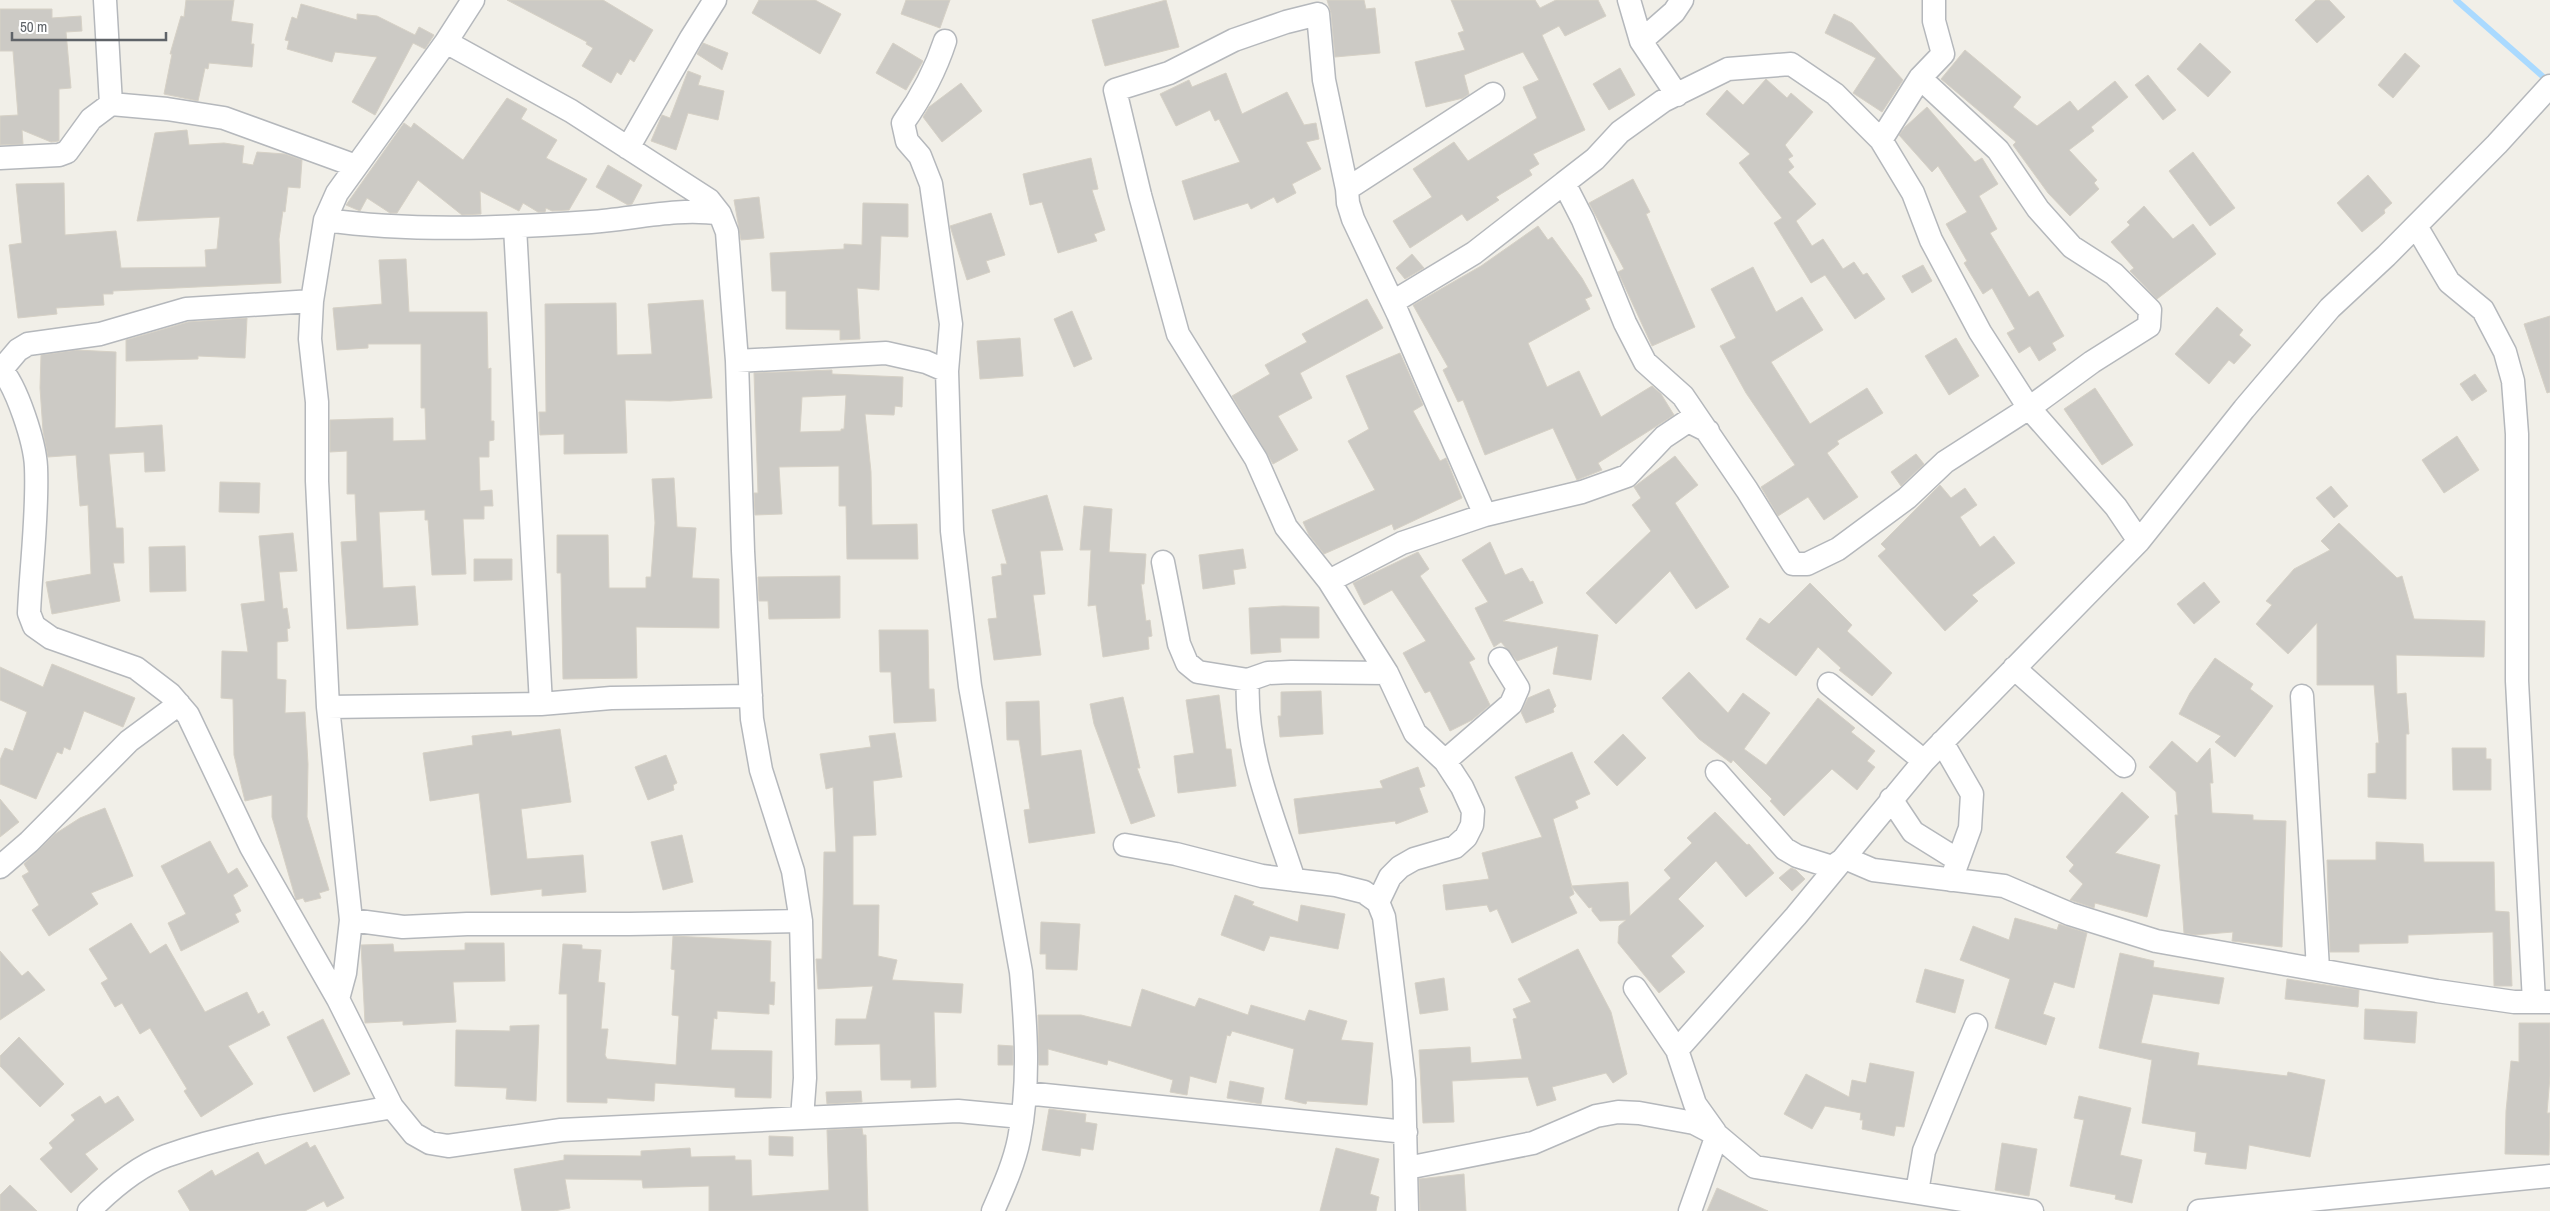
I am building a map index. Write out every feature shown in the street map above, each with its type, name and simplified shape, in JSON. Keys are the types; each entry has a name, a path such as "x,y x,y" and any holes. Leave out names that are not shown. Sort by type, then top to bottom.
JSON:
{"street":[{"path":"104,0 111,104"},
{"path":"338,1000 345,973 350,920 328,707 317,481 317,402 310,339 312,301 325,220 337,193 446,42 473,0"},
{"path":"628,148 715,0"},
{"path":"1629,0 1641,41 1677,95"},
{"path":"1641,41 1674,12 1682,0"},
{"path":"1881,140 1920,78 1943,54 1934,21 1934,0"},
{"path":"1378,902 1390,876 1400,867 1414,859 1454,847 1466,838 1472,825 1473,812 1462,788 1445,760 1415,732 1387,673 1329,581 1286,527 1256,459 1178,334 1140,195 1115,90 1170,73 1234,40 1286,22 1318,14 1324,80 1348,189 1348,203 1353,218 1393,302 1485,515"},
{"path":"945,40 936,70 921,98 903,123 907,141 920,156 931,184 951,324 946,371 952,531 970,686 1021,972 1025,1013 1025,1093 1022,1117 1018,1140 1008,1174 993,1211"},
{"path":"446,42 571,111 709,200 720,214 727,232 737,361 742,551 752,719 761,770 793,871 801,921 805,1078 802,1118"},
{"path":"1393,302 1474,253 1595,159 1620,132 1663,101 1728,69 1791,64 1835,94 1881,140 1913,193 1931,240 1968,313 2029,408 2116,507 2139,541"},
{"path":"1564,183 1583,220 1613,296 1645,362 1683,396 1708,431 1793,564 1807,564 1838,549 1907,498 1945,462 2029,408 2092,362 2150,326 2150,310 2114,274 2072,247 2038,208 1998,150 1920,78"},
{"path":"1677,1050 1845,858 1924,761 2139,541 2244,409 2330,308 2416,226 2550,86"},
{"path":"1348,189 1494,94"},
{"path":"0,158 59,155 66,152 91,119 111,104 167,109 224,118 356,166"},
{"path":"325,220 376,227 515,227 636,218 696,210 720,214"},
{"path":"1845,858 1873,870 1955,870 2004,886 2070,914 2156,941 2437,991 2514,1002 2542,1002 2517,681 2517,434 2513,381 2505,352 2483,310 2449,282 2416,226"},
{"path":"515,227 541,704"},
{"path":"312,301 186,309 100,334 28,344 18,350 1,369 11,383 23,413 36,466 29,612 34,626 51,638 136,668 170,694 188,715 251,847 338,1000 392,1107 414,1134 430,1143 448,1146 561,1130 958,1111 1022,1117"},
{"path":"737,361 886,353 926,362 946,371"},
{"path":"1329,581 1402,543 1485,515 1582,492 1627,476 1664,437 1688,421 1708,431"},
{"path":"1163,562 1179,644 1187,663 1198,672 1248,680 1276,673 1387,673"},
{"path":"1445,760 1511,704 1518,688 1500,659"},
{"path":"2014,668 2124,766"},
{"path":"1248,680 1246,708 1254,760 1294,880"},
{"path":"1829,684 1924,761"},
{"path":"328,707 541,704 611,698 751,696"},
{"path":"2302,696 2318,969"},
{"path":"0,867 29,842 130,741 179,704"},
{"path":"1942,742 1972,794 1970,828 1955,870"},
{"path":"1716,772 1785,849 1797,856 1832,867 1845,858"},
{"path":"1891,800 1913,832 1955,870"},
{"path":"1125,845 1176,854 1262,876 1336,885 1364,892 1378,902 1384,917 1387,936 1404,1080 1408,1168 1407,1211"},
{"path":"350,920 403,927 467,924 801,921"},
{"path":"1634,988 1677,1050 1695,1104 1717,1135"},
{"path":"1917,1192 1924,1151 1976,1025"},
{"path":"1025,1093 1406,1132"},
{"path":"89,1211 138,1172 165,1157 258,1131 392,1107"},
{"path":"1408,1168 1533,1143 1596,1116 1618,1112 1639,1113 1694,1123 1717,1135 1755,1167 2032,1211"},
{"path":"1690,1211 1717,1135"},
{"path":"2199,1211 2550,1176"}],"building":[{"path":"186,0 234,0 231,21 253,24 251,44 254,44 252,67 209,63 208,69 205,68 198,101 164,94 172,54 170,54 181,16 184,17"},
{"path":"507,0 603,0 653,30 634,62 630,59 621,75 617,72 611,83 582,66 593,48 586,44 587,42"},
{"path":"759,0 815,0 841,14 820,54 752,13"},
{"path":"906,0 950,0 940,28 901,14"},
{"path":"1166,0 1179,47 1105,66 1092,20"},
{"path":"1327,0 1364,0 1366,9 1375,8 1380,53 1335,57 1331,13"},
{"path":"1451,0 1535,0 1540,8 1556,0 1598,0 1606,16 1565,36 1559,26 1542,35 1585,130 1533,154 1539,164 1529,170 1532,175 1496,197 1499,200 1467,221 1462,214 1410,248 1393,221 1432,197 1413,169 1454,142 1468,161 1537,118 1523,87 1539,80 1523,52 1464,75 1469,94 1463,98 1426,107 1415,62 1465,50 1458,33 1464,31"},
{"path":"2316,0 2329,0 2345,17 2317,43 2295,20"},
{"path":"301,4 357,20 357,14 377,16 415,35 419,27 434,35 425,49 413,43 375,115 352,102 377,57 335,52 332,62 287,49 289,41 285,40 292,17 297,19"},
{"path":"0,9 52,9 52,18 81,16 82,31 66,32 71,88 59,89 59,141 51,142 22,130 23,144 0,145 0,116 18,115 13,51 0,51"},
{"path":"1834,14 1852,23 1903,80 1882,112 1853,93 1876,58 1825,33"},
{"path":"703,43 728,53 722,70 697,54"},
{"path":"893,43 923,61 906,90 876,73"},
{"path":"2200,43 2231,72 2208,97 2177,69"},
{"path":"1965,50 2021,97 2013,107 2037,126 2070,101 2078,111 2115,81 2128,97 2091,127 2094,131 2069,150 2097,180 2094,183 2099,189 2070,216 2048,193 2013,145 2016,142 1941,79"},
{"path":"2405,53 2420,66 2393,98 2378,85"},
{"path":"1620,68 1635,95 1609,110 1593,84"},
{"path":"688,71 701,76 698,85 724,91 718,120 688,113 676,150 651,141 662,115 670,118"},
{"path":"1226,73 1242,114 1287,92 1304,125 1316,123 1319,139 1306,142 1321,169 1292,184 1296,193 1277,203 1274,197 1251,209 1248,203 1194,220 1182,181 1240,162 1219,119 1215,121 1210,110 1176,126 1160,94 1189,80 1192,87"},
{"path":"2148,75 2176,110 2163,120 2135,85"},
{"path":"1766,79 1787,98 1791,93 1813,112 1785,145 1793,156 1788,159 1794,167 1788,172 1816,204 1796,221 1812,246 1823,239 1843,269 1854,262 1863,275 1867,273 1885,299 1855,319 1825,275 1811,283 1774,223 1782,218 1739,163 1750,154 1706,114 1727,90 1743,105"},
{"path":"961,83 982,111 942,142 923,117 929,107"},
{"path":"507,98 527,109 521,119 557,140 546,158 587,179 569,210 552,211 546,208 545,212 538,212 523,203 519,211 480,191 481,214 462,215 418,180 397,213 390,213 367,198 360,211 346,205 404,123 411,128 414,123 463,160"},
{"path":"1927,107 1975,162 1982,158 1998,184 1979,196 1997,229 1990,233 2029,297 2038,291 2064,336 2052,343 2056,350 2039,361 2030,346 2019,353 2007,333 2015,329 1992,288 1983,294 1964,263 1967,261 1946,224 1967,212 1938,166 1932,172 1899,135"},
{"path":"187,130 189,145 224,143 244,146 242,163 253,165 257,152 285,154 302,160 300,188 288,187 285,212 283,211 279,239 281,283 113,291 113,294 103,294 104,305 56,308 57,314 18,318 9,245 22,243 16,184 64,183 65,235 116,231 121,268 206,267 205,250 217,249 220,217 137,221 155,133"},
{"path":"2193,152 2235,208 2210,226 2169,171"},
{"path":"1091,158 1098,189 1092,190 1105,230 1094,234 1097,241 1058,253 1042,202 1030,205 1023,174"},
{"path":"608,165 642,185 632,204 628,205 596,187"},
{"path":"2368,175 2392,203 2384,210 2385,213 2362,232 2337,203"},
{"path":"1633,179 1650,212 1646,214 1695,327 1652,346 1618,272 1624,269 1589,203"},
{"path":"759,197 764,238 741,240 734,200"},
{"path":"863,203 908,204 908,237 881,236 879,290 857,288 860,339 840,340 840,330 786,329 786,291 772,291 770,253 844,249 844,244 862,245"},
{"path":"2144,206 2173,239 2193,224 2216,254 2157,299 2130,271 2134,268 2111,242 2130,225 2127,222"},
{"path":"991,213 1005,255 986,261 990,272 967,280 950,226"},
{"path":"1538,226 1548,240 1552,237 1582,278 1592,296 1585,299 1590,309 1528,343 1547,387 1579,371 1601,417 1652,386 1661,394 1674,415 1598,463 1602,470 1577,480 1553,428 1485,455 1463,400 1458,402 1443,370 1448,367 1413,305 1481,266"},
{"path":"1412,254 1424,268 1405,279 1396,268"},
{"path":"406,259 409,312 487,312 488,369 491,368 491,421 494,421 494,440 489,441 489,457 479,457 480,491 492,490 493,506 484,506 484,519 463,519 466,574 432,575 428,520 425,520 425,510 379,512 383,588 415,586 418,625 347,629 341,542 357,541 355,494 347,494 347,451 330,452 330,420 393,418 393,441 426,440 425,408 421,408 421,344 368,344 368,348 337,350 333,308 382,304 379,260"},
{"path":"1923,265 1932,281 1912,293 1902,276"},
{"path":"1753,267 1776,312 1802,297 1823,330 1771,362 1810,424 1867,388 1883,413 1837,441 1839,444 1827,453 1858,497 1824,520 1808,497 1778,516 1761,487 1795,465 1746,393 1720,346 1736,338 1711,289"},
{"path":"1367,299 1383,328 1300,373 1312,398 1278,416 1298,450 1273,464 1232,396 1270,374 1265,365 1307,342 1302,334"},
{"path":"703,300 712,398 670,401 625,400 627,453 564,454 564,434 540,435 539,412 546,412 545,304 616,303 617,355 652,354 648,304"},
{"path":"2217,307 2243,330 2239,335 2251,345 2234,364 2229,360 2209,384 2175,354"},
{"path":"1072,311 1092,359 1074,367 1054,319"},
{"path":"2550,316 2550,392 2547,393 2524,324"},
{"path":"247,318 245,358 198,356 198,359 126,361 126,340 188,322"},
{"path":"1020,338 1023,376 980,379 977,341"},
{"path":"1956,338 1979,376 1949,395 1925,356"},
{"path":"77,350 116,352 115,428 162,425 165,471 145,472 144,452 109,454 116,528 123,528 124,563 113,563 120,601 52,614 46,582 91,574 88,505 80,506 76,455 48,457 43,431 40,388 41,355"},
{"path":"1400,353 1423,405 1413,411 1440,461 1446,458 1462,498 1394,530 1392,524 1324,554 1309,535 1303,522 1375,490 1348,441 1369,429 1346,376"},
{"path":"832,370 832,374 903,377 902,407 895,406 894,415 865,414 871,472 872,525 917,524 918,559 847,559 846,506 839,506 839,466 779,467 782,514 755,515 754,493 758,493 754,373","holes":["846,395 844,429 841,429 841,431 800,432 802,397"]},
{"path":"2475,374 2487,391 2472,401 2460,384"},
{"path":"2095,388 2133,445 2102,465 2064,409"},
{"path":"2457,436 2479,470 2444,493 2422,460"},
{"path":"1916,454 1924,464 1901,486 1891,472"},
{"path":"1675,456 1698,485 1675,503 1729,587 1696,609 1670,571 1616,624 1586,593 1651,531 1632,505 1641,498 1634,487"},
{"path":"674,478 677,527 696,528 692,578 719,579 719,628 636,627 637,678 563,679 561,573 557,573 557,535 608,535 609,588 646,588 646,577 651,577 655,523 652,479"},
{"path":"220,482 260,483 259,513 219,512"},
{"path":"1940,485 1951,498 1965,488 1977,505 1960,517 1980,547 1994,536 2015,563 1972,595 1978,601 1945,631 1878,556 1886,549 1881,544"},
{"path":"2331,486 2348,506 2334,518 2316,498"},
{"path":"1047,495 1063,550 1040,551 1045,594 1033,595 1041,655 994,660 988,619 997,618 992,577 1002,575 1001,564 1007,564 992,510"},
{"path":"1084,506 1112,509 1109,552 1146,554 1144,584 1141,584 1146,621 1150,620 1152,636 1148,637 1149,649 1103,657 1096,605 1088,606 1091,550 1080,550"},
{"path":"2339,523 2397,578 2402,576 2414,619 2485,621 2484,657 2396,655 2397,694 2406,693 2409,734 2406,734 2406,799 2368,797 2368,774 2376,773 2376,743 2379,743 2374,685 2317,685 2317,623 2288,654 2256,624 2272,605 2266,601 2294,569 2330,550 2321,541"},
{"path":"293,533 297,571 279,572 283,609 287,608 290,628 287,629 288,641 277,642 277,679 286,680 285,713 305,712 308,764 307,817 329,890 319,893 321,898 305,902 303,898 296,900 272,817 272,795 245,801 234,755 233,699 221,698 222,651 248,652 241,604 265,601 259,536"},
{"path":"1490,542 1505,575 1522,568 1530,582 1533,581 1543,603 1503,621 1598,635 1591,680 1553,674 1558,646 1517,661 1501,642 1494,647 1475,608 1488,602 1462,560"},
{"path":"185,546 186,591 150,592 149,547"},
{"path":"1243,549 1246,568 1233,570 1235,584 1203,589 1199,555"},
{"path":"1418,552 1429,569 1420,576 1475,659 1469,662 1490,705 1472,720 1450,731 1430,691 1425,693 1403,653 1426,641 1392,590 1364,605 1353,583"},
{"path":"474,559 512,559 512,580 474,581"},
{"path":"840,576 840,618 769,619 768,601 759,601 758,577"},
{"path":"2204,582 2220,602 2194,624 2177,604"},
{"path":"1810,583 1852,625 1847,631 1892,673 1872,696 1839,670 1841,668 1818,647 1796,676 1746,639 1760,618 1769,624"},
{"path":"1283,606 1319,607 1319,638 1280,638 1281,652 1251,654 1249,608"},
{"path":"879,630 928,630 929,689 934,689 936,721 894,723 891,672 880,672"},
{"path":"2215,658 2253,684 2250,689 2273,706 2235,757 2215,742 2221,736 2179,714 2190,693"},
{"path":"52,664 135,698 123,727 84,711 70,750 64,747 62,754 57,752 36,799 0,784 0,760 5,748 13,751 27,712 0,700 0,667 43,687"},
{"path":"1689,672 1728,713 1743,693 1770,713 1744,749 1766,765 1818,698 1855,728 1851,732 1875,751 1867,761 1875,767 1857,790 1832,769 1784,816 1770,801 1772,799 1733,760 1731,763 1699,739 1662,698"},
{"path":"1549,689 1556,706 1553,709 1554,712 1526,723 1521,712 1528,698"},
{"path":"1321,691 1323,734 1280,737 1278,716 1281,716 1281,692"},
{"path":"1219,695 1226,749 1231,749 1236,786 1178,793 1174,756 1194,753 1186,700"},
{"path":"1123,697 1140,768 1137,768 1155,816 1131,824 1094,724 1090,704"},
{"path":"1039,701 1041,756 1081,750 1095,833 1029,843 1024,810 1030,809 1019,740 1007,740 1006,702"},
{"path":"560,729 571,802 521,809 527,859 583,855 586,892 542,896 542,889 491,895 479,793 430,801 423,753 473,745 472,736 511,731 512,736"},
{"path":"895,733 902,777 873,781 876,835 853,836 853,905 879,905 878,956 897,960 892,980 963,984 961,1013 934,1012 936,1087 911,1088 911,1080 881,1080 880,1044 835,1045 836,1019 866,1019 873,986 818,989 816,959 822,959 824,852 836,852 833,787 826,789 820,754 871,747 869,736"},
{"path":"1623,734 1646,758 1617,786 1594,762"},
{"path":"2172,741 2197,763 2210,748 2213,783 2210,783 2212,813 2253,815 2253,820 2286,821 2282,947 2232,941 2233,932 2195,935 2184,933 2175,815 2178,815 2176,792 2149,767"},
{"path":"2452,748 2486,748 2486,759 2491,759 2491,790 2453,790"},
{"path":"1572,752 1590,794 1575,801 1578,808 1553,819 1574,894 1569,897 1577,913 1512,943 1497,909 1490,912 1487,905 1446,910 1443,885 1489,879 1482,853 1542,837 1515,777"},
{"path":"666,755 677,783 673,785 674,790 648,800 635,767"},
{"path":"1418,767 1425,786 1419,788 1428,812 1396,824 1395,821 1299,834 1294,799 1383,788 1380,781"},
{"path":"2122,792 2149,817 2115,853 2160,865 2147,917 2095,903 2094,908 2070,900 2083,884 2069,871 2074,865 2066,857"},
{"path":"0,799 19,822 0,837"},
{"path":"105,808 133,876 91,893 98,904 49,936 32,910 39,905 22,876 29,872 24,864 55,834 80,818"},
{"path":"1715,812 1747,845 1749,844 1774,873 1746,897 1716,861 1678,899 1704,926 1671,956 1685,972 1659,993 1618,943 1619,926 1626,920 1600,921 1592,911 1592,907 1589,908 1571,886 1628,882 1630,916 1671,878 1664,870 1692,843 1687,838"},
{"path":"682,835 693,882 663,890 651,842"},
{"path":"210,841 228,874 237,868 248,886 233,895 241,911 235,914 239,922 181,951 168,923 186,914 161,866"},
{"path":"2376,842 2423,844 2424,862 2494,862 2495,911 2509,912 2512,986 2494,986 2493,932 2408,935 2408,943 2359,944 2359,952 2330,952 2327,860 2376,860"},
{"path":"1791,868 1796,870 1805,879 1792,891 1779,878"},
{"path":"1235,895 1254,902 1252,905 1298,922 1301,905 1345,914 1338,949 1270,936 1264,951 1221,935"},
{"path":"2015,918 2057,930 2059,924 2087,933 2074,988 2054,982 2043,1014 2055,1018 2046,1045 1995,1028 2010,979 1960,960 1973,926 2009,940"},
{"path":"1041,922 1080,924 1077,970 1046,969 1046,954 1040,954"},
{"path":"131,923 150,954 166,944 205,1012 247,992 258,1014 263,1011 270,1025 228,1046 253,1084 201,1117 184,1091 187,1089 150,1028 140,1034 122,1003 115,1007 101,983 108,979 89,949"},
{"path":"673,936 771,941 770,982 775,982 774,1005 769,1004 769,1014 717,1011 717,1019 714,1018 711,1050 772,1051 771,1098 735,1097 735,1088 655,1083 654,1101 607,1098 607,1103 567,1102 567,994 559,994 563,944 582,945 582,949 601,950 598,982 605,983 601,1029 608,1029 605,1055 607,1059 676,1065 679,1016 672,1015 675,970 671,969"},
{"path":"465,943 504,943 505,981 453,982 456,1022 403,1025 403,1021 365,1023 361,945 393,944 394,952 465,950"},
{"path":"1578,949 1611,1012 1627,1074 1613,1083 1606,1073 1552,1087 1556,1100 1537,1106 1528,1077 1452,1081 1454,1122 1423,1123 1419,1050 1470,1047 1471,1063 1522,1059 1513,1019 1517,1018 1513,1009 1531,1002 1518,979"},
{"path":"0,951 22,976 28,971 45,990 0,1020"},
{"path":"2120,953 2154,961 2153,967 2224,978 2219,1004 2153,994 2141,1043 2199,1053 2197,1065 2287,1076 2288,1072 2325,1080 2310,1157 2249,1145 2246,1169 2205,1164 2207,1153 2194,1151 2196,1132 2142,1123 2152,1060 2099,1048"},
{"path":"1925,969 1964,980 1955,1013 1916,1002"},
{"path":"1444,978 1448,1010 1420,1014 1415,983"},
{"path":"2287,979 2359,990 2358,1007 2285,999"},
{"path":"1142,989 1195,1007 1199,998 1248,1015 1251,1005 1305,1021 1309,1010 1347,1021 1341,1040 1373,1043 1367,1105 1307,1101 1306,1104 1285,1099 1294,1049 1232,1031 1230,1036 1227,1035 1216,1083 1190,1076 1187,1095 1170,1092 1173,1080 1108,1060 1107,1065 1048,1049 1048,1065 1039,1065 1038,1015 1081,1015 1131,1027"},
{"path":"2365,1009 2417,1012 2415,1043 2364,1039"},
{"path":"323,1019 350,1074 314,1092 287,1037"},
{"path":"2519,1023 2550,1023 2550,1076 2547,1113 2550,1113 2549,1155 2505,1154 2506,1111 2511,1061 2519,1062"},
{"path":"539,1025 536,1101 506,1099 507,1088 455,1086 456,1030 510,1031 510,1026"},
{"path":"19,1037 64,1084 40,1107 0,1066 0,1056"},
{"path":"998,1045 1013,1046 1013,1065 998,1065"},
{"path":"1870,1063 1914,1072 1904,1127 1896,1126 1894,1136 1862,1129 1863,1120 1860,1120 1861,1113 1825,1106 1812,1129 1784,1114 1806,1074 1849,1097 1852,1080 1866,1083"},
{"path":"1230,1081 1264,1088 1261,1104 1227,1098"},
{"path":"861,1091 862,1102 827,1104 826,1092"},
{"path":"100,1096 105,1104 118,1096 134,1120 85,1154 98,1169 71,1193 40,1159 53,1148 49,1143 75,1120 71,1115"},
{"path":"2079,1096 2131,1108 2120,1155 2142,1160 2132,1203 2115,1199 2116,1195 2070,1186 2084,1120 2074,1118"},
{"path":"1049,1109 1086,1114 1085,1122 1097,1124 1093,1150 1081,1148 1080,1156 1042,1150"},
{"path":"862,1128 863,1135 866,1135 868,1211 709,1211 709,1186 643,1188 642,1180 565,1179 570,1208 554,1211 522,1211 514,1169 564,1160 564,1155 641,1156 641,1151 690,1148 691,1157 735,1156 735,1160 751,1160 752,1196 829,1190 827,1130"},
{"path":"769,1136 793,1137 793,1156 769,1155"},
{"path":"307,1142 310,1148 315,1145 344,1198 327,1207 324,1201 305,1211 190,1211 178,1191 212,1170 215,1176 258,1152 265,1165"},
{"path":"2002,1143 2037,1149 2029,1196 1995,1190"},
{"path":"1336,1148 1379,1159 1370,1194 1379,1197 1376,1211 1320,1211"},
{"path":"1464,1174 1466,1211 1420,1211 1419,1179"},
{"path":"10,1185 37,1211 0,1211 0,1195"},
{"path":"1717,1188 1768,1211 1707,1211"}],"waterway":[{"path":"2456,0 2549,82"}]}
